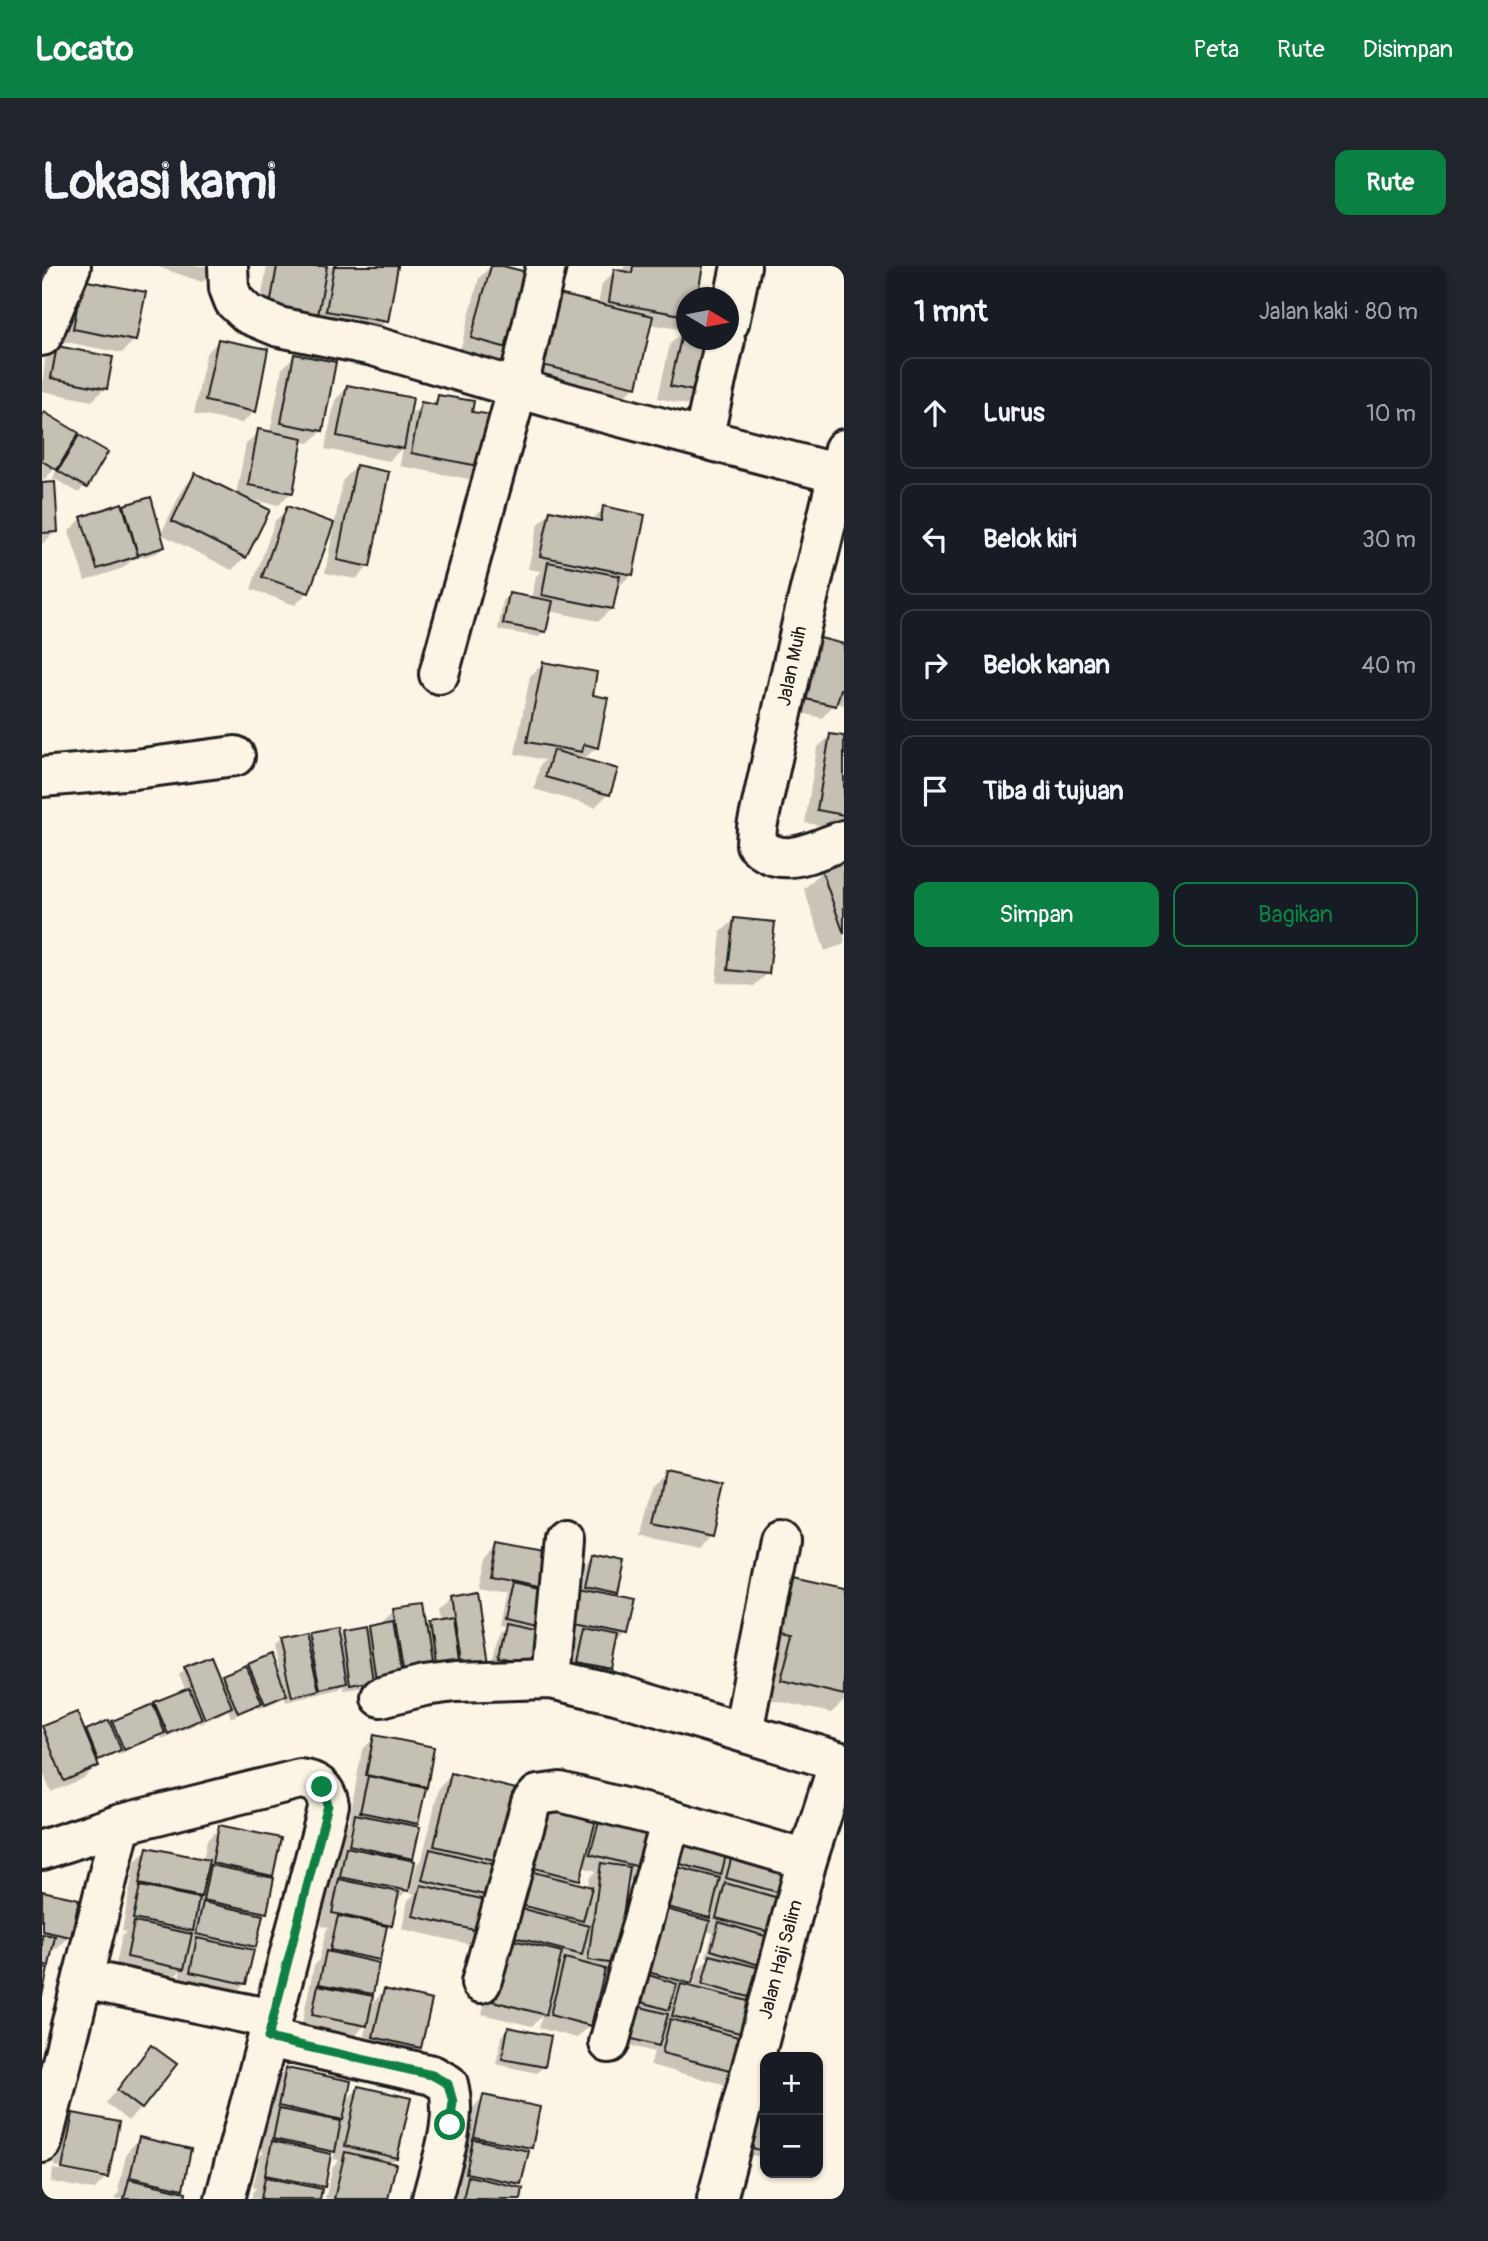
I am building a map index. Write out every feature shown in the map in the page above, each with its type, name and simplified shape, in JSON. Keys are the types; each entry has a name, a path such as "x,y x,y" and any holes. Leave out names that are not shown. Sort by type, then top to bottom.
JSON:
{"street":[{"path":"42,337 71,266"},
{"path":"228,266 229,288 234,301 248,314 279,327 373,346 703,439 841,461"},
{"path":"439,674 518,387 546,266"},
{"path":"737,287 741,266"},
{"path":"703,439 723,350"},
{"name":"Jalan Muih","path":"841,461 800,627 757,827 756,844 766,854 779,858 793,857 844,840"},
{"path":"42,777 135,769 235,756"},
{"path":"551,1679 564,1539"},
{"path":"743,1732 780,1541"},
{"path":"381,1697 424,1686 455,1682 551,1679 616,1694 842,1762"},
{"name":"Jalan Haji Salim","path":"717,2199 807,1860 842,1762"},
{"path":"42,1850 121,1824 300,1779 312,1780 322,1787 328,1805 225,2199"},
{"path":"481,1983 531,1803 538,1795 560,1792 671,1820 807,1860"},
{"path":"609,2043 671,1820"},
{"path":"42,2143 121,1824"},
{"path":"83,1979 432,2075 448,2084 453,2102 450,2125 432,2199"}],"building":[{"path":"277,266 327,266 318,315 270,306"},
{"path":"334,266 398,266 388,322 326,311"},
{"path":"491,266 503,266 542,276 522,352 471,338"},
{"path":"633,266 703,266 699,287 676,287 676,314 609,302 614,269 632,273"},
{"path":"82,280 146,292 136,341 73,329"},
{"path":"558,294 653,316 637,387 542,365"},
{"path":"218,339 268,349 256,412 205,401"},
{"path":"57,346 113,357 107,389 51,378"},
{"path":"678,350 717,350 707,394 670,386"},
{"path":"294,354 336,362 323,431 281,423"},
{"path":"347,385 413,398 404,449 337,436"},
{"path":"438,395 474,401 472,412 494,415 484,467 411,453 421,402 436,405"},
{"path":"44,412 79,433 57,470 42,461"},
{"path":"258,429 303,438 293,493 248,485"},
{"path":"79,435 108,452 87,488 58,471"},
{"path":"356,465 389,472 370,567 337,560"},
{"path":"195,473 270,510 246,558 172,521"},
{"path":"55,482 58,532 42,533 42,483"},
{"path":"151,497 165,547 138,555 124,505"},
{"path":"122,503 138,556 97,569 81,517"},
{"path":"287,506 334,523 309,593 262,577"},
{"path":"603,506 645,515 633,575 540,556 550,510 601,521"},
{"path":"548,562 620,576 613,609 542,595"},
{"path":"509,593 553,601 546,632 503,624"},
{"path":"812,636 844,644 844,690 841,689 836,706 797,697"},
{"path":"543,662 597,672 593,695 608,698 598,748 584,744 582,752 527,742"},
{"path":"830,734 844,736 844,815 817,810"},
{"path":"553,750 618,769 610,795 545,777"},
{"path":"844,861 844,934 821,869"},
{"path":"734,918 775,922 769,974 728,970"},
{"path":"665,1472 725,1485 713,1537 654,1524"},
{"path":"499,1543 554,1554 548,1588 492,1576"},
{"path":"592,1554 625,1561 618,1593 585,1586"},
{"path":"789,1576 844,1588 844,1695 781,1680 793,1634 778,1631"},
{"path":"511,1582 554,1591 547,1628 503,1619"},
{"path":"578,1588 636,1599 628,1635 571,1623"},
{"path":"478,1592 489,1664 461,1669 450,1597"},
{"path":"424,1605 434,1671 404,1676 393,1609"},
{"path":"452,1619 459,1669 437,1672 430,1623"},
{"path":"393,1621 402,1676 376,1680 368,1626"},
{"path":"505,1624 548,1633 542,1666 498,1657"},
{"path":"365,1627 373,1681 350,1685 342,1631"},
{"path":"337,1628 347,1683 320,1689 308,1633"},
{"path":"585,1629 619,1636 612,1669 578,1662"},
{"path":"305,1633 319,1690 292,1697 278,1639"},
{"path":"271,1654 287,1695 265,1704 248,1664"},
{"path":"211,1656 232,1707 205,1719 184,1667"},
{"path":"246,1665 262,1703 238,1713 222,1675"},
{"path":"189,1688 202,1719 168,1734 154,1702"},
{"path":"153,1704 165,1733 124,1750 112,1721"},
{"path":"77,1712 99,1766 64,1781 42,1726"},
{"path":"109,1720 121,1750 98,1760 86,1730"},
{"path":"374,1735 434,1747 427,1787 366,1775"},
{"path":"451,1773 520,1790 503,1862 434,1846"},
{"path":"368,1776 426,1788 418,1824 360,1812"},
{"path":"543,1802 597,1816 580,1880 527,1866"},
{"path":"602,1811 659,1827 647,1869 590,1854"},
{"path":"355,1814 420,1827 413,1859 349,1845"},
{"path":"219,1825 281,1838 273,1876 212,1863"},
{"path":"677,1834 728,1847 721,1875 670,1861"},
{"path":"735,1845 797,1861 788,1895 726,1878"},
{"path":"147,1847 209,1860 201,1897 139,1884"},
{"path":"346,1847 415,1861 409,1891 340,1877"},
{"path":"430,1849 508,1868 501,1899 422,1880"},
{"path":"601,1863 630,1867 616,1964 588,1960"},
{"path":"210,1865 274,1878 267,1913 203,1900"},
{"path":"669,1865 720,1878 710,1918 659,1905"},
{"path":"529,1871 592,1887 583,1921 521,1905"},
{"path":"339,1879 399,1892 392,1926 332,1913"},
{"path":"725,1883 789,1901 780,1935 716,1918"},
{"path":"421,1885 499,1903 492,1934 413,1916"},
{"path":"140,1886 199,1898 193,1931 133,1919"},
{"path":"42,1891 79,1899 71,1937 42,1931"},
{"path":"203,1902 263,1915 256,1947 196,1934"},
{"path":"654,1906 710,1921 692,1984 637,1969"},
{"path":"515,1907 589,1926 582,1955 507,1935"},
{"path":"338,1916 387,1926 380,1960 330,1950"},
{"path":"134,1922 192,1934 184,1969 127,1957"},
{"path":"719,1922 775,1939 766,1967 711,1950"},
{"path":"42,1934 55,1936 49,1966 42,1964"},
{"path":"197,1938 254,1950 246,1984 190,1972"},
{"path":"509,1939 562,1952 546,2015 493,2001"},
{"path":"326,1951 379,1963 373,1994 319,1984"},
{"path":"710,1955 768,1970 760,2000 702,1984"},
{"path":"565,1958 605,1969 591,2026 550,2015"},
{"path":"42,1967 48,1969 42,1996"},
{"path":"639,1972 677,1984 669,2010 631,1999"},
{"path":"681,1984 760,2004 752,2036 672,2016"},
{"path":"318,1985 373,1996 367,2026 312,2015"},
{"path":"384,1989 432,2000 421,2048 373,2037"},
{"path":"629,2004 668,2014 659,2046 621,2036"},
{"path":"670,2019 750,2040 742,2073 662,2053"},
{"path":"508,2027 551,2036 545,2067 502,2059"},
{"path":"151,2045 177,2064 142,2109 117,2090"},
{"path":"286,2068 351,2081 343,2120 278,2106"},
{"path":"358,2086 411,2098 397,2158 345,2146"},
{"path":"483,2095 540,2107 532,2148 474,2137"},
{"path":"279,2109 341,2121 335,2152 273,2139"},
{"path":"73,2113 119,2122 108,2178 62,2169"},
{"path":"752,2119 760,2120 760,2150 746,2147"},
{"path":"139,2137 191,2149 183,2189 130,2177"},
{"path":"473,2139 529,2151 521,2184 466,2173"},
{"path":"272,2141 331,2154 325,2187 265,2175"},
{"path":"345,2152 396,2164 388,2199 334,2199"},
{"path":"468,2176 523,2188 521,2199 463,2199"},
{"path":"265,2177 322,2189 320,2199 261,2199"},
{"path":"129,2179 186,2192 185,2199 124,2199"}],"route":[{"path":"322,1787 328,1805 268,2038 432,2075 448,2084 453,2102 450,2125"}]}
